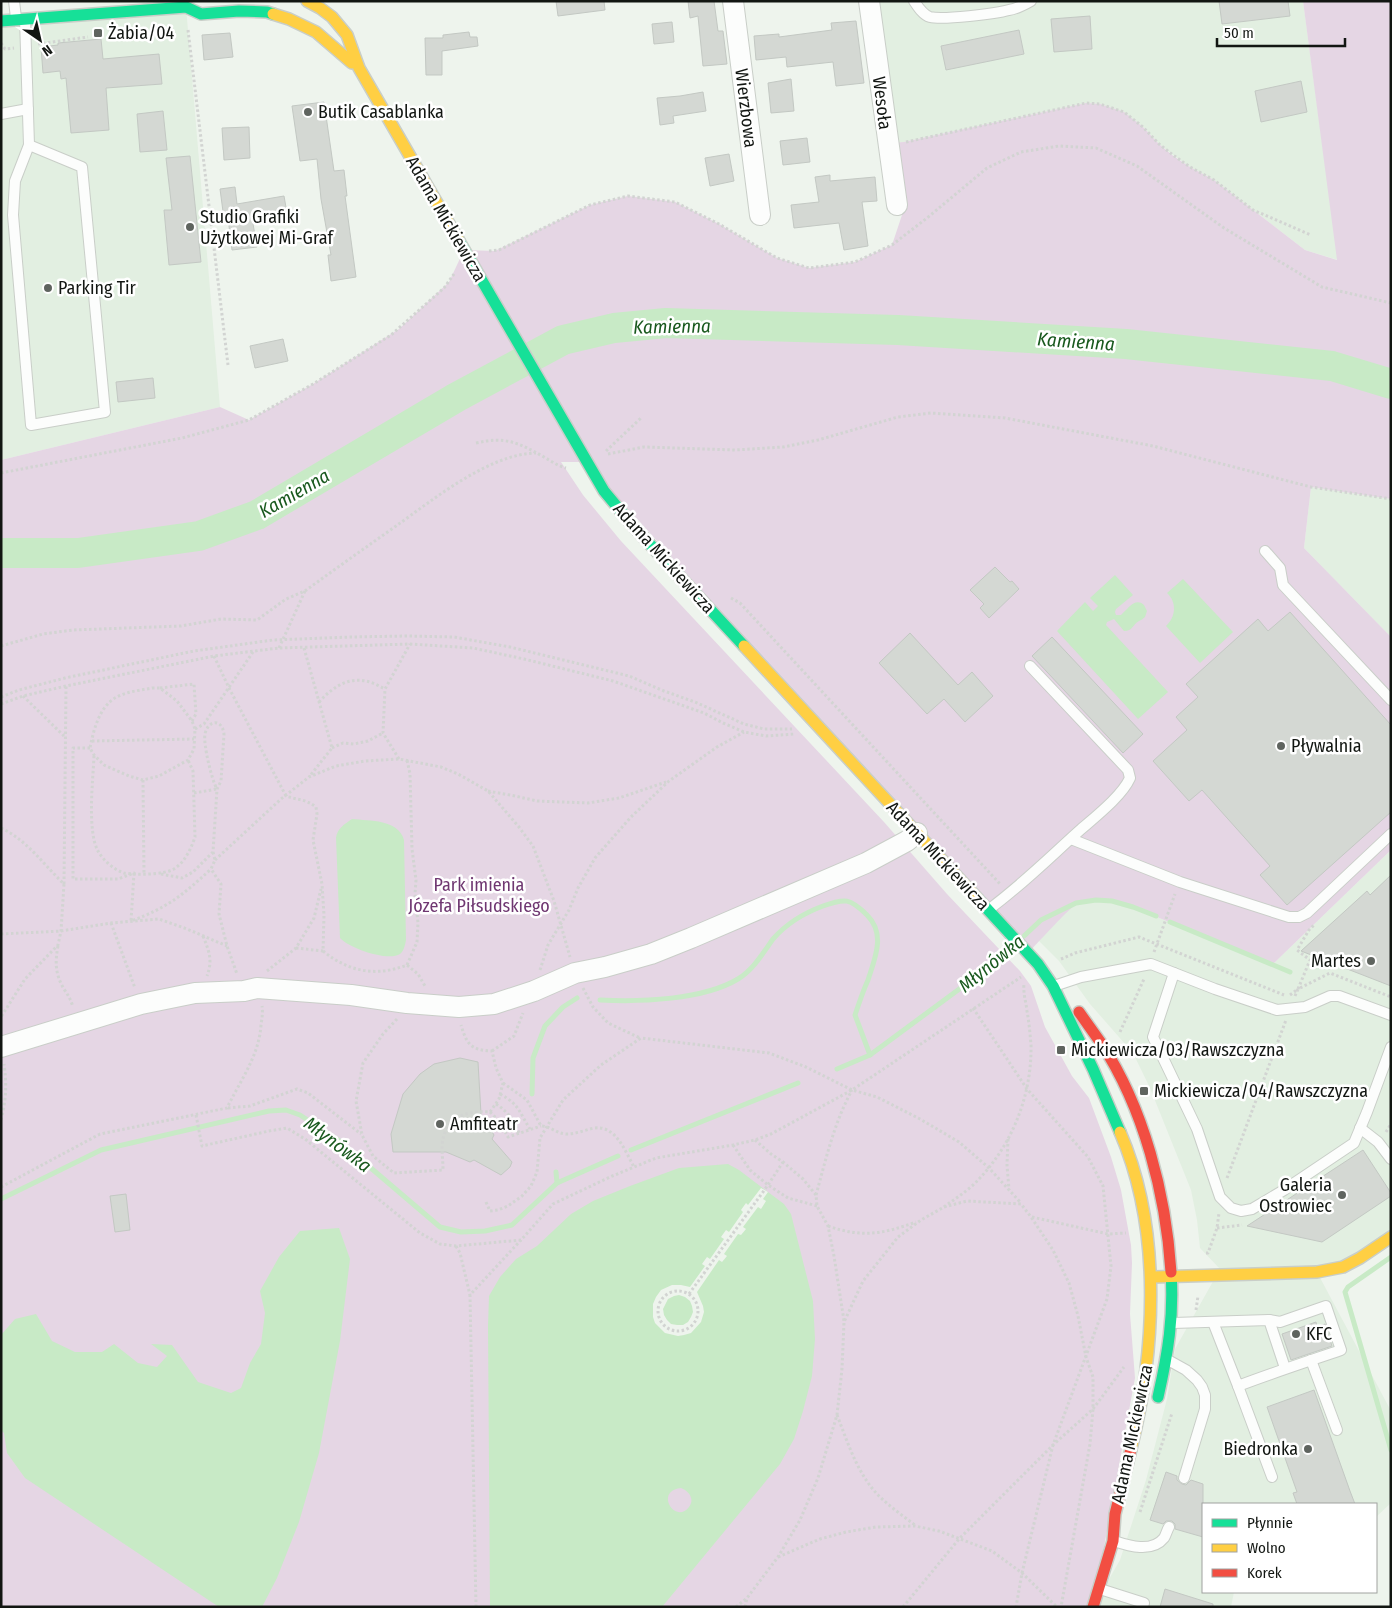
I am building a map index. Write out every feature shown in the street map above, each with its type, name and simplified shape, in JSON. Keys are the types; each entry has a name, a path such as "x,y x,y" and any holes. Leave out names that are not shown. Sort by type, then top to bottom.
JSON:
{"street":[{"name":"Wierzbowa","path":"733,1 760,215"},
{"name":"Wesoła","path":"869,1 897,205"},
{"name":"Adama Mickiewicza","path":"315,3 347,35 359,68 594,476 614,504 1028,953 1053,986 1112,1110 1132,1162 1145,1223 1150,1277 1148,1352 1138,1421 1115,1514 1114,1541 1093,1607"},
{"path":"301,23 315,3"},
{"name":"Adama Mickiewicza","path":"1,22 191,4 200,14 240,11 267,12 301,23 324,37 359,68"},
{"path":"2,1054 70,1026 141,1004 195,993 250,990 351,994 407,1004 459,1007 494,1004 534,991 575,973 650,954 691,938 866,863 907,841 917,833"},
{"name":"Adama Mickiewicza","path":"1053,986 1076,1008 1094,1030 1112,1059 1130,1098 1153,1164 1160,1191 1172,1276 1172,1302 1167,1360 1156,1404"},
{"path":"1150,1277 1172,1276 1199,1283 1317,1272 1343,1267 1391,1237"},
{"path":"1168,1244 1199,1283"},
{"path":"1172,1302 1199,1283"},
{"name":"Adama Mickiewicza","path":"1114,1541 1132,1518"}],"lane":[{"path":"14,1 21,19 26,47 29,145 15,181 13,215 31,425 105,412 82,167 29,145"},
{"path":"914,1 919,10 928,17 940,18 1008,10 1031,1"},
{"path":"1,114 28,109"},
{"path":"1266,551 1280,568 1283,585 1391,700"},
{"path":"988,910 1018,888 1071,839 1127,786 1130,778 1128,770 1030,666"},
{"path":"1071,839 1180,882 1278,915 1299,917 1307,913 1391,834"},
{"path":"1053,986 1081,977 1151,964 1277,1010 1305,1007 1330,996 1338,996 1391,1015"},
{"path":"1174,973 1153,1037 1197,1129 1220,1197 1231,1208 1241,1211 1252,1209 1354,1143 1391,1047"},
{"path":"1360,1128 1378,1142 1391,1158"},
{"path":"1150,1322 1194,1324 1269,1320 1280,1322 1326,1306 1340,1350 1238,1386"},
{"path":"1269,1320 1285,1368"},
{"path":"1213,1322 1272,1477"},
{"path":"1167,1360 1186,1370 1197,1380 1205,1396 1205,1408 1184,1478"},
{"path":"1311,1360 1337,1430"},
{"path":"1114,1541 1129,1546 1154,1546 1164,1538 1169,1527"},
{"path":"1100,1589 1144,1603 1143,1607"}],"path":[{"path":"191,4 228,365"},
{"path":"1,43 5,49 93,37"},
{"path":"888,143 904,142 1086,103 1100,104 1124,112 1143,127 1172,155 1214,180 1254,210 1311,235"},
{"path":"1,473 182,438 249,420 313,384 399,329 449,282 464,250 495,251 590,205 628,196 675,202 719,224 777,258 809,268 855,262 892,245 987,168 1021,152 1059,146 1096,148 1137,166 1224,228 1322,287 1391,303"},
{"path":"641,418 601,455 644,447 727,450 783,447 818,440 898,417 931,413 1005,418 1144,444 1311,487 1391,499"},
{"path":"476,443 487,440 504,440 518,443 563,468 572,468"},
{"path":"1,646 43,634 73,630 180,626 221,619 257,620 286,599 305,590 451,487 493,464 521,454 536,453"},
{"path":"279,648 305,590"},
{"path":"1,697 19,690 65,678 194,651 283,640 351,637 454,637 510,647 629,676 744,724 764,729 820,727"},
{"path":"1,704 23,696 66,686 214,656 279,648 410,644 473,648 613,681 704,713 744,732 766,736 783,736 820,727"},
{"path":"399,759 383,733 385,689 410,644"},
{"path":"304,648 332,748"},
{"path":"194,729 204,724 253,651"},
{"path":"214,656 286,796 302,799 316,807 317,814 313,840 322,884 324,951"},
{"path":"320,702 329,692 339,685 348,682 366,681 385,689"},
{"path":"160,688 177,701 192,721 194,749 188,760 160,776 143,780 117,772 104,765 94,755 90,748 97,720 105,707 119,695 152,688 194,684 196,714 192,721"},
{"path":"66,686 64,884 61,931 55,962 57,976 74,1008 70,1018 70,1026"},
{"path":"23,696 65,737"},
{"path":"204,724 209,726 217,723 221,724 224,728 221,781 217,790 213,852 215,860"},
{"path":"209,726 205,736 212,782 217,790"},
{"path":"560,924 595,858 631,817 670,781 717,747 744,732"},
{"path":"131,921 153,913 174,901 211,869 215,860 309,777 332,748 343,743 354,744 368,741 383,733"},
{"path":"92,741 194,739"},
{"path":"90,748 73,748 73,879 118,879 134,873"},
{"path":"94,755 92,814 94,840 98,852 107,863 123,873 160,873 182,878 193,872 213,852"},
{"path":"309,777 336,766 365,761 399,759 441,767 488,791 537,802 588,803 619,798 670,781"},
{"path":"160,873 174,868 184,860 192,848 195,838 193,771 188,760"},
{"path":"296,948 324,951 335,961 364,971 385,972 407,965 417,942 418,923 408,760"},
{"path":"143,780 144,873"},
{"path":"194,793 217,790"},
{"path":"488,791 533,846 554,901 575,973 593,1008 608,1023 641,1038 769,1053 806,1067 852,1090 876,1097 920,1119 958,1142 989,1168 1032,1217 1053,1250 1069,1283 1086,1357 1093,1377 1090,1444 1062,1607"},
{"path":"1,828 10,832 34,852 64,884"},
{"path":"211,869 221,884 219,914 227,946 250,990 263,1010 256,1053 227,1108"},
{"path":"131,921 134,873"},
{"path":"1117,1039 1151,964 1156,945 1180,882"},
{"path":"250,990 296,948 314,918 322,884"},
{"path":"1,934 61,931 112,923 159,919 227,946"},
{"path":"112,923 141,1004"},
{"path":"1298,989 1310,960 1297,950 1316,923"},
{"path":"195,993 211,965 209,951 203,936"},
{"path":"1,1017 25,979 58,945"},
{"path":"407,965 418,974 436,1005"},
{"path":"470,1295 553,1204 610,1176 656,1158 734,1145 771,1134 852,1090 1025,975 1024,988 1030,1028 1031,1057 1027,1089 1020,1116 989,1168 971,1187 898,1237 863,1281 844,1322"},
{"path":"407,1004 399,1017 382,1034 363,1063 356,1101 362,1135 373,1156 394,1173 443,1170 442,1145 446,1129 459,1116 476,1111 490,1112 499,1121 508,1137 541,1126 547,1126 557,1133 566,1134 596,1128 611,1131 634,1167"},
{"path":"459,1007 460,1022 465,1040 479,1050 492,1051 496,1068 503,1083 527,1100 541,1126"},
{"path":"973,1008 1027,1089 1088,1157 1103,1186 1111,1266 1107,1299 1053,1445 1022,1573 1016,1607"},
{"path":"1208,1253 1217,1228 1220,1197 1290,1010"},
{"path":"486,1202 490,1211 498,1210 522,1196 531,1186 537,1172 540,1138 563,1100 601,1064 641,1038"},
{"path":"1,1120 5,1105 6,1082 2,1054"},
{"path":"490,1112 496,1104 503,1083"},
{"path":"1,1187 100,1134 227,1108 250,1106 296,1089 308,1093 362,1135"},
{"path":"736,1607 747,1598 778,1557 800,1520 818,1478 837,1415 842,1369 844,1322 828,1226 817,1206 816,1195 832,1137 842,1109 852,1090"},
{"path":"500,1094 514,1102 530,1129"},
{"path":"496,1104 503,1109 516,1125 519,1133"},
{"path":"196,1115 202,1146 287,1128 305,1139 420,1234 440,1244 456,1246 520,1240"},
{"path":"1008,1138 1007,1165 1009,1190"},
{"path":"755,1140 803,1179 816,1195"},
{"path":"734,1145 750,1170 768,1185 788,1198 817,1206"},
{"path":"689,1294 783,1162"},
{"path":"944,1207 967,1200 1021,1204"},
{"path":"1032,1217 1108,1234 1129,1233"},
{"path":"828,1226 839,1230 867,1234 893,1231 921,1220"},
{"path":"456,1246 460,1253 470,1295 476,1607"},
{"path":"1194,1324 1199,1283"},
{"path":"682,1291 689,1294 698,1304 699,1310 694,1324 682,1331 668,1328 659,1318 659,1304 668,1293 682,1291"},
{"path":"902,1607 959,1539 1053,1445 1093,1409 1129,1361"},
{"path":"1132,1518 1174,1407"},
{"path":"837,1415 854,1459 864,1477 879,1496 915,1526"},
{"path":"778,1557 820,1538 846,1532 876,1527 915,1526 939,1531 992,1551 1022,1573 1057,1607"},
{"path":"745,1607 747,1598"}],"shaded area":[{"path":"869,1 1303,1 1338,260 1305,250 1214,180 1173,155 1159,144 1143,127 1124,113 1100,104 1086,103 904,142 888,143"},
{"path":"186,7 220,407 1,460 1,21"},
{"path":"1311,487 1391,499 1391,637 1304,548"},
{"path":"1115,575 1133,595 1116,609 1116,615 1121,615 1138,602 1144,605 1147,611 1145,617 1129,630 1124,631 1114,619 1107,622 1106,625 1168,692 1138,719 1057,631 1085,602 1093,611 1098,606 1090,598"},
{"path":"1183,579 1233,632 1200,663 1166,626 1172,618 1174,610 1174,605 1167,593"},
{"path":"352,819 382,822 390,825 401,833 404,840 406,940 400,954 394,956 378,955 360,950 340,938 336,838 340,829"},
{"path":"1391,850 1391,1237 1317,1272 1391,1411 1391,1503 1377,1516 1377,1503 1202,1503 1202,1593 1234,1593 1231,1607 1093,1607 1120,1560 1146,1480 1167,1399 1175,1349 1220,1269 1200,1248 1191,1190 1150,1088 1133,1053 1090,1004 1059,961 1037,939 1076,903 1096,900 1112,901 1133,907 1272,965"},
{"path":"728,1164 739,1170 784,1204 791,1214 813,1301 815,1339 812,1376 794,1439 780,1464 662,1607 490,1607 489,1296 500,1277 516,1259 537,1246 571,1214 593,1201 679,1168","holes":["684,1489 689,1493 691,1504 684,1511 678,1512 673,1510 670,1505 669,1495 673,1490"]},
{"path":"339,1228 350,1259 340,1341 319,1453 299,1522 277,1578 262,1607 219,1607 25,1478 7,1453 4,1433 1,1430 1,1335 15,1319 36,1314 52,1341 75,1352 102,1352 114,1344 138,1363 157,1367 167,1356 151,1344 172,1345 198,1382 231,1393 241,1388 250,1363 261,1344 265,1313 260,1291 279,1257 300,1231"}],"green space":[{"name":"Park imienia Józefa Piłsudskiego","path":"1303,1 1391,1 1391,499 1311,487 1304,548 1391,637 1391,850 1272,965 1133,907 1099,900 1085,901 1074,905 1028,953 586,462 561,462 583,495 621,541 884,822 947,894 1020,971 1031,986 1045,1027 1072,1076 1089,1098 1121,1190 1131,1245 1130,1314 1135,1378 1093,1607 1,1607 1,460 220,407 249,420 313,384 399,329 449,282 464,250 495,251 590,205 628,196 675,202 719,224 777,258 809,268 855,262 892,245 903,212 888,143 904,142 1086,103 1100,104 1124,112 1143,127 1172,155 1214,180 1305,250 1337,260"}],"pier":[{"path":"761,1188 768,1192 763,1199 766,1201 761,1209 758,1207 743,1227 746,1229 741,1235 738,1234 724,1254 727,1256 722,1262 719,1260 697,1292 704,1312 701,1322 691,1333 678,1336 665,1333 655,1323 653,1317 653,1304 656,1297 661,1290 672,1285 690,1287 705,1266 702,1264 707,1257 710,1259 724,1239 721,1237 726,1230 729,1232 743,1212 741,1210 746,1203 748,1205","holes":["679,1295 685,1297 692,1306 693,1312 691,1317 683,1325 671,1324 664,1315 663,1309 668,1299"]}],"building":[{"path":"556,1 604,1 605,10 558,16"},
{"path":"688,1 714,1 718,31 723,31 727,64 703,66 698,16 690,18"},
{"path":"1219,1 1288,1 1290,16 1222,24"},
{"path":"1090,16 1092,49 1054,52 1051,19"},
{"path":"856,21 864,83 836,86 833,62 787,67 786,57 756,60 754,36 779,34 779,37 832,30 831,23"},
{"path":"672,22 674,42 654,44 652,24"},
{"path":"1019,30 1024,54 946,70 941,46"},
{"path":"469,32 470,37 477,37 478,46 442,51 442,75 426,75 425,38 443,38 443,35"},
{"path":"230,33 233,57 204,60 202,35"},
{"path":"101,39 103,59 159,54 162,84 106,88 109,130 71,133 66,78 61,79 60,71 43,73 41,47 58,45 58,43"},
{"path":"791,79 794,111 771,113 768,83"},
{"path":"1301,81 1307,112 1261,122 1255,91"},
{"path":"703,92 706,111 673,116 674,123 660,125 657,98"},
{"path":"324,102 334,171 344,170 347,196 345,196 356,277 331,281 328,255 331,255 321,199 317,159 300,161 292,106"},
{"path":"163,111 167,150 140,152 137,114"},
{"path":"249,127 250,158 224,160 222,128"},
{"path":"807,138 810,162 783,165 780,141"},
{"path":"729,154 734,181 710,186 705,158"},
{"path":"190,156 201,262 169,265 164,210 172,210 166,158"},
{"path":"830,175 830,181 875,177 877,201 862,202 868,246 844,250 839,223 794,228 791,205 819,202 815,177"},
{"path":"235,187 237,204 284,196 287,213 252,218 257,247 232,250 228,218 224,219 220,189"},
{"path":"283,339 288,361 255,368 250,346"},
{"path":"153,378 155,398 118,402 116,382"},
{"path":"995,567 1019,589 989,618 980,608 984,604 970,590"},
{"name":"Pływalnia","path":"1290,612 1391,725 1391,812 1287,905 1260,875 1270,866 1202,790 1189,801 1153,761 1187,730 1176,717 1198,697 1186,684 1258,619 1268,631"},
{"path":"910,633 958,685 972,672 993,696 965,722 944,699 927,714 879,663"},
{"path":"1052,637 1143,734 1123,753 1032,656"},
{"path":"1391,875 1391,986 1301,951 1367,891 1370,895"},
{"name":"Amfiteatr","path":"460,1058 478,1062 481,1114 494,1135 492,1139 512,1162 510,1167 501,1175 474,1160 470,1162 446,1152 393,1152 391,1134 403,1094 420,1074 434,1064"},
{"name":"Galeria Ostrowiec","path":"1363,1150 1391,1193 1391,1196 1322,1242 1247,1226"},
{"path":"126,1194 130,1230 115,1232 110,1196"},
{"path":"1316,1322 1317,1327 1325,1324 1332,1346 1291,1360 1282,1334"},
{"name":"Biedronka","path":"1314,1390 1355,1503 1297,1503 1293,1493 1297,1492 1267,1407"},
{"path":"1166,1472 1177,1476 1177,1480 1182,1484 1186,1485 1191,1480 1203,1484 1202,1537 1175,1529 1175,1524 1172,1521 1166,1521 1163,1524 1150,1520"},
{"path":"1165,1589 1213,1604 1213,1607 1160,1607"}],"waterway":[{"name":"Kamienna","path":"1,553 78,553 199,536 257,515 457,397 563,340 614,328 666,323 898,330 1126,344 1332,366 1391,384"},
{"name":"Młynówka","path":"1024,936 1041,920 1076,903 1096,900 1112,901 1156,916"},
{"path":"600,1000 634,1001 671,998 724,986 748,971 773,939 796,919 823,906 847,901 856,905 873,922 878,938 876,955 855,1015 870,1055"},
{"name":"Młynówka","path":"1170,922 1290,972"},
{"name":"Młynówka","path":"837,1069 870,1055 1004,956 1013,947"},
{"path":"532,1094 533,1058 545,1026 563,1007 577,998"},
{"name":"Młynówka","path":"631,1150 798,1083"},
{"name":"Młynówka","path":"1,1199 101,1150 269,1111 286,1110 300,1115 338,1140 440,1227 461,1232 485,1231 512,1225 557,1183 618,1156"},
{"path":"556,1172 557,1183"},
{"path":"1391,1257 1348,1287 1345,1292 1391,1450"}],"traffic: fast":[{"path":"1,21 186,7 201,14 239,11 273,14"},
{"path":"459,241 604,491 634,527 744,646"},
{"path":"978,899 1038,964 1053,986 1093,1069 1120,1132"},
{"path":"1158,1397 1169,1335 1172,1304 1171,1272"}],"traffic: slow":[{"path":"307,1 332,17 347,35 359,68 459,241"},
{"path":"273,14 289,19 316,32 352,63"},
{"path":"744,646 978,899"},
{"path":"1120,1132 1134,1169 1143,1208 1149,1249 1151,1289 1146,1371 1131,1449"},
{"path":"1154,1277 1317,1272 1343,1267 1391,1237"}],"traffic: jam":[{"path":"1079,1012 1116,1068 1141,1124 1158,1183 1164,1213 1171,1272"},
{"path":"1093,1607 1113,1541 1115,1514 1131,1449"}],"place":[{"name":"Żabia/04","path":"98,33"},
{"name":"Butik Casablanka","path":"308,112"},
{"name":"Studio Grafiki Użytkowej Mi-Graf","path":"190,227"},
{"name":"Parking Tir","path":"48,288"},
{"name":"Pływalnia","path":"1281,746"},
{"name":"Martes","path":"1371,961"},
{"name":"Mickiewicza/03/Rawszczyzna","path":"1061,1050"},
{"name":"Mickiewicza/04/Rawszczyzna","path":"1144,1091"},
{"name":"Amfiteatr","path":"440,1124"},
{"name":"Galeria Ostrowiec","path":"1342,1195"},
{"name":"KFC","path":"1296,1334"},
{"name":"Biedronka","path":"1308,1449"}]}
